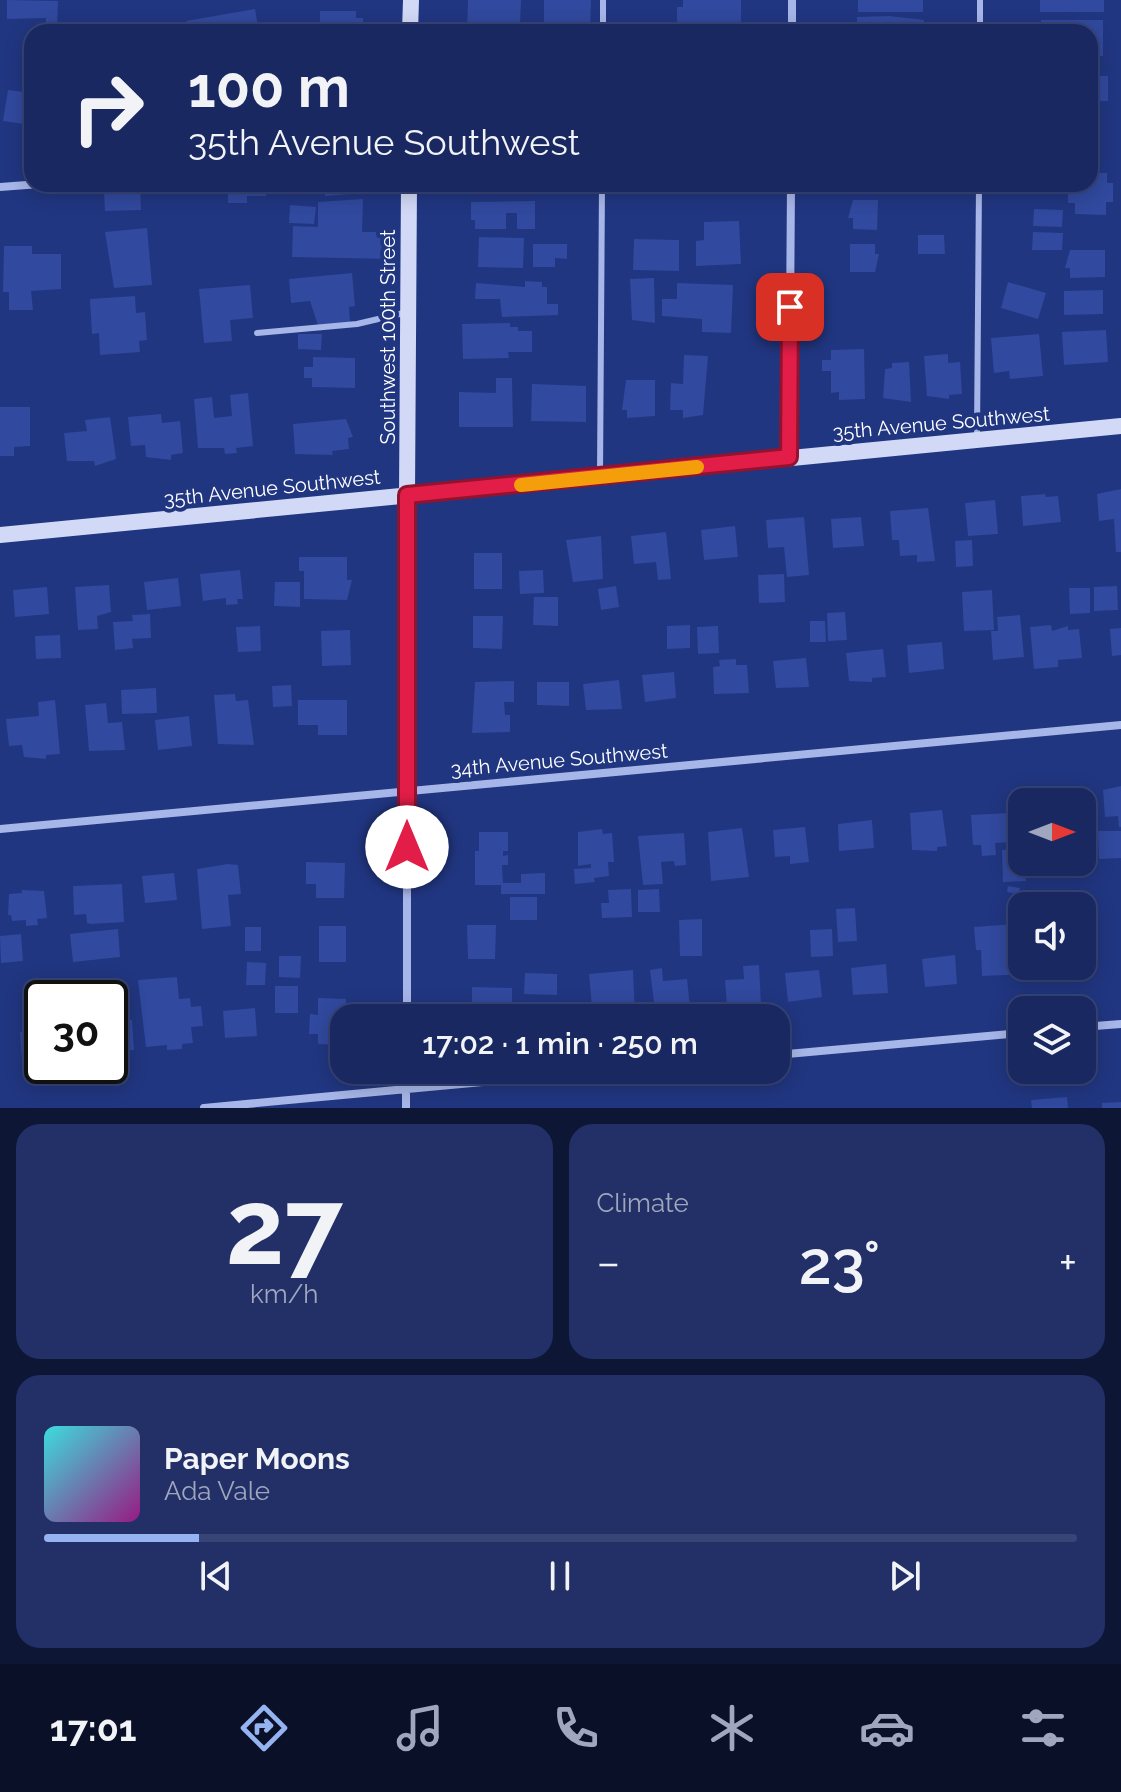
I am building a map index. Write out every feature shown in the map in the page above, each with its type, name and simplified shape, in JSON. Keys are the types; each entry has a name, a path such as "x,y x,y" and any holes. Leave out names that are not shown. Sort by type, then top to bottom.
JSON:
{"street":[{"path":"410,24 411,0"},
{"path":"792,0 792,24"},
{"path":"0,187 24,185"},
{"name":"Southwest 100th Street","path":"407,1004 409,192"},
{"path":"789,457 791,192"},
{"name":"35th Avenue Southwest","path":"0,535 1121,426"},
{"name":"34th Avenue Southwest","path":"0,829 1121,725"},
{"path":"1096,1026 1121,1024"},
{"path":"790,1054 1008,1034"},
{"path":"406,1084 406,1108"},
{"path":"204,1108 451,1084"}],"lane":[{"path":"603,0 603,24"},
{"path":"980,0 980,24"},
{"path":"600,478 602,192"},
{"path":"977,441 979,192"},
{"path":"257,333 357,324 408,312"}],"building":[{"path":"7,0 58,1 57,24 46,24 46,18 7,19"},
{"path":"468,0 521,0 520,24 467,24"},
{"path":"544,0 591,0 590,24 544,24"},
{"path":"683,0 741,0 741,24 677,23 677,7 683,7"},
{"path":"858,0 923,0 923,12 858,12"},
{"path":"1040,0 1104,0 1104,12 1040,12"},
{"path":"255,9 258,24 187,24 186,21"},
{"path":"320,11 356,11 356,18 363,18 363,24 320,24"},
{"path":"889,16 924,20 924,24 857,24 857,17"},
{"path":"1041,20 1103,20 1103,56 1098,56 1098,24 1041,24"},
{"path":"1098,76 1108,76 1108,101 1098,101"},
{"path":"8,90 24,92 24,124 3,121"},
{"path":"1098,173 1107,173 1107,183 1113,183 1113,202 1106,202 1106,215 1075,214 1075,203 1068,203 1068,193 1098,192"},
{"path":"104,192 140,192 141,210 105,211"},
{"path":"228,192 266,192 266,196 247,196 247,203 228,203"},
{"path":"325,192 363,192 363,193 325,196"},
{"path":"363,199 362,232 391,232 391,259 292,257 293,226 318,227 318,202"},
{"path":"853,200 878,200 877,230 853,229 853,218 848,218"},
{"path":"535,201 535,229 517,229 517,213 506,213 506,229 475,229 475,220 471,220 471,202"},
{"path":"290,205 316,207 314,224 289,223"},
{"path":"1034,209 1063,210 1062,227 1033,226"},
{"path":"739,221 741,264 696,266 696,241 704,240 704,222"},
{"path":"147,228 152,285 114,288 105,232"},
{"path":"1033,232 1063,233 1062,250 1032,250"},
{"path":"918,235 944,235 945,254 918,254"},
{"path":"479,237 524,238 523,268 478,267"},
{"path":"634,239 679,240 679,271 633,270"},
{"path":"533,244 567,244 567,259 555,258 555,267 533,267"},
{"path":"850,244 875,244 875,254 879,254 875,272 850,272"},
{"path":"4,246 32,246 32,254 61,254 61,289 31,291 33,310 9,310 9,292 3,292"},
{"path":"1070,250 1105,250 1105,277 1070,278 1070,268 1065,268"},
{"path":"352,273 355,306 349,307 350,322 318,325 310,301 291,303 289,279"},
{"path":"654,278 655,323 632,320 630,279"},
{"path":"525,281 542,282 542,287 547,287 547,304 558,304 558,315 502,317 500,299 475,299 476,283 525,287"},
{"path":"1008,282 1046,293 1038,319 1001,308"},
{"path":"677,283 733,285 731,333 702,332 702,319 662,316 662,299 677,299"},
{"path":"250,285 253,318 230,320 232,341 204,343 199,289"},
{"path":"1103,290 1103,314 1064,315 1064,291"},
{"path":"135,296 136,313 145,312 147,340 139,341 140,352 100,355 99,333 92,334 90,299"},
{"path":"510,323 510,327 518,327 518,331 532,331 532,352 508,352 509,358 463,359 462,324"},
{"path":"1106,330 1108,362 1064,365 1062,332"},
{"path":"298,334 322,334 321,350 298,349"},
{"path":"1039,334 1043,376 1010,379 1009,371 994,373 991,338"},
{"path":"864,349 865,399 839,400 839,392 831,393 831,371 822,371 822,360 831,360 831,350"},
{"path":"948,354 948,363 960,362 962,394 949,395 949,399 927,396 924,356"},
{"path":"684,355 708,356 703,415 683,418 683,410 670,410 671,383 683,384"},
{"path":"313,357 355,358 355,388 312,387 312,378 304,378 304,367 313,367"},
{"path":"909,362 911,402 883,398 885,369 892,368 892,363"},
{"path":"496,378 512,378 513,427 459,427 459,392 496,393"},
{"path":"626,380 655,380 655,416 627,418 627,410 622,410"},
{"path":"532,384 586,386 586,422 531,421"},
{"path":"248,393 253,446 236,448 237,453 225,454 224,448 198,448 194,399 212,397 214,418 232,416 230,395"},
{"path":"0,407 30,407 30,446 14,447 14,456 0,456"},
{"path":"161,414 162,423 180,421 183,453 171,455 171,460 146,457 145,445 131,446 128,417"},
{"path":"110,417 116,459 95,466 94,461 67,461 64,433 87,431 85,420"},
{"path":"346,419 353,437 348,438 349,449 332,451 333,455 295,454 293,424"},
{"path":"1121,489 1121,552 1116,552 1114,519 1099,521 1097,494"},
{"path":"1045,494 1046,497 1058,496 1061,522 1023,526 1021,496"},
{"path":"995,500 998,534 968,536 965,503"},
{"path":"928,508 935,561 917,562 917,555 900,556 899,540 892,540 890,511"},
{"path":"804,517 809,575 787,577 784,547 768,548 766,520"},
{"path":"861,517 864,546 833,548 831,519"},
{"path":"735,526 738,557 704,560 701,530"},
{"path":"666,532 671,579 658,580 656,562 634,564 631,536"},
{"path":"601,536 603,579 573,582 566,540"},
{"path":"972,540 973,566 956,567 955,541"},
{"path":"474,553 502,553 502,589 474,589"},
{"path":"299,557 347,557 347,580 352,580 347,600 304,599 304,571 299,571"},
{"path":"240,570 243,599 237,599 238,604 226,605 226,598 203,601 200,574"},
{"path":"543,570 544,593 520,594 519,571"},
{"path":"784,574 785,602 759,603 758,575"},
{"path":"178,578 181,606 147,610 144,582"},
{"path":"275,582 300,582 300,607 274,606"},
{"path":"109,585 111,612 97,616 98,629 78,630 75,587"},
{"path":"616,586 619,607 601,610 598,589"},
{"path":"1117,586 1118,610 1094,611 1094,587"},
{"path":"47,587 49,614 15,617 13,590"},
{"path":"1069,588 1090,588 1090,613 1070,614"},
{"path":"992,590 994,630 964,631 962,592"},
{"path":"534,597 558,597 558,626 533,625"},
{"path":"845,612 847,640 828,641 827,613"},
{"path":"150,614 151,638 132,639 133,648 115,650 113,622 133,621 132,615"},
{"path":"1020,615 1024,657 993,660 991,631 998,631 997,617"},
{"path":"473,616 503,616 502,649 473,648"},
{"path":"810,621 825,621 826,642 810,642"},
{"path":"690,625 690,648 667,649 667,626"},
{"path":"1051,625 1052,631 1068,626 1068,630 1079,629 1082,658 1058,660 1058,667 1034,669 1030,627"},
{"path":"260,626 261,651 238,652 236,627"},
{"path":"718,626 719,653 698,654 697,627"},
{"path":"1121,628 1121,655 1112,656 1110,629"},
{"path":"350,630 351,665 322,666 321,631"},
{"path":"60,635 61,658 36,659 35,636"},
{"path":"942,642 944,669 909,673 907,645"},
{"path":"883,649 886,677 872,678 872,682 849,681 846,653"},
{"path":"806,658 809,687 776,688 773,661"},
{"path":"736,659 736,665 747,665 749,693 714,694 713,667 720,666 719,660"},
{"path":"674,672 676,698 645,702 642,675"},
{"path":"619,680 622,709 586,710 583,684"},
{"path":"514,681 514,702 504,702 505,715 510,715 510,732 472,733 475,682"},
{"path":"537,682 569,682 569,706 537,705"},
{"path":"291,685 292,706 273,707 272,686"},
{"path":"156,688 157,713 122,714 121,690"},
{"path":"235,694 236,701 248,700 254,745 218,744 214,695"},
{"path":"55,700 60,754 46,755 46,759 24,757 22,745 9,746 6,719 39,716 38,702"},
{"path":"298,700 347,700 347,735 318,735 318,725 298,725"},
{"path":"106,703 108,723 122,722 125,750 89,751 85,705"},
{"path":"189,716 192,746 158,750 155,720"},
{"path":"1121,786 1119,827 1118,816 1105,817 1103,790"},
{"path":"942,810 947,846 937,847 937,851 912,850 910,813"},
{"path":"1008,813 1008,842 995,843 996,855 982,856 981,845 973,845 971,815"},
{"path":"872,820 874,848 839,851 838,824"},
{"path":"805,827 809,862 790,864 790,856 775,857 773,830"},
{"path":"742,828 749,877 711,881 708,832"},
{"path":"602,829 603,834 612,833 614,862 608,862 609,876 594,878 595,882 575,884 574,869 591,868 591,864 578,866 578,832"},
{"path":"1098,831 1121,831 1121,858 1099,859"},
{"path":"479,832 508,832 508,851 503,851 503,856 508,855 508,865 502,865 503,883 521,883 521,874 545,873 545,894 501,894 501,885 475,885 475,851 479,851"},
{"path":"684,833 686,865 675,866 674,861 661,862 663,884 643,885 638,836"},
{"path":"1002,850 1008,850 1008,876 1025,876 1026,881 1003,882"},
{"path":"306,862 345,863 344,898 316,898 316,884 306,884"},
{"path":"238,865 241,894 228,895 231,926 202,929 197,869"},
{"path":"174,873 177,900 145,903 142,876"},
{"path":"122,884 124,922 91,924 87,923 86,914 74,915 73,886"},
{"path":"1008,886 1020,888 1019,892 1007,892"},
{"path":"631,889 632,917 602,918 601,903 609,903 608,890"},
{"path":"659,889 660,912 638,912 638,890"},
{"path":"22,890 44,891 47,918 37,919 38,925 26,926 26,920 12,921 11,915 8,915 9,894 22,893"},
{"path":"510,897 537,897 537,920 510,920"},
{"path":"855,908 857,941 838,942 836,909"},
{"path":"702,919 702,956 680,956 679,920"},
{"path":"467,925 496,925 495,959 468,959"},
{"path":"1008,925 1008,975 982,976 981,950 976,950 974,927"},
{"path":"319,926 346,926 346,962 319,962"},
{"path":"245,927 261,927 261,951 245,951"},
{"path":"118,929 120,957 73,962 70,934"},
{"path":"832,929 833,956 811,957 810,930"},
{"path":"21,934 23,961 1,963 0,936"},
{"path":"955,955 957,984 925,987 922,959"},
{"path":"279,956 301,956 300,978 279,977"},
{"path":"247,962 266,963 265,985 246,985"},
{"path":"886,964 888,993 853,995 851,968"},
{"path":"759,965 761,1004 727,1004 725,980 744,979 743,966"},
{"path":"662,968 663,981 687,979 690,1004 654,1004 650,970"},
{"path":"633,970 635,1004 592,1004 589,974"},
{"path":"819,970 822,997 788,1002 785,973"},
{"path":"525,973 557,974 557,995 524,994"},
{"path":"177,977 179,999 190,998 191,1007 201,1006 203,1026 191,1027 193,1043 182,1044 182,1049 167,1050 167,1045 146,1047 138,980"},
{"path":"275,986 298,986 298,1013 275,1013"},
{"path":"472,987 512,988 512,1004 472,1004"},
{"path":"318,998 346,999 346,1004 330,1004 330,1044 318,1044 318,1034 309,1034 310,1014 318,1015"},
{"path":"255,1008 257,1036 225,1038 223,1011"},
{"path":"128,1020 132,1020 134,1050 128,1050"},
{"path":"20,1032 24,1032 24,1061 22,1061"},
{"path":"1067,1097 1068,1108 1032,1108 1031,1100"},
{"path":"1121,1102 1121,1108 1102,1108 1102,1103"}],"slow traffic":[{"path":"521,485 697,467"}],"route":[{"path":"407,847 407,495 789,457 790,307"}]}
